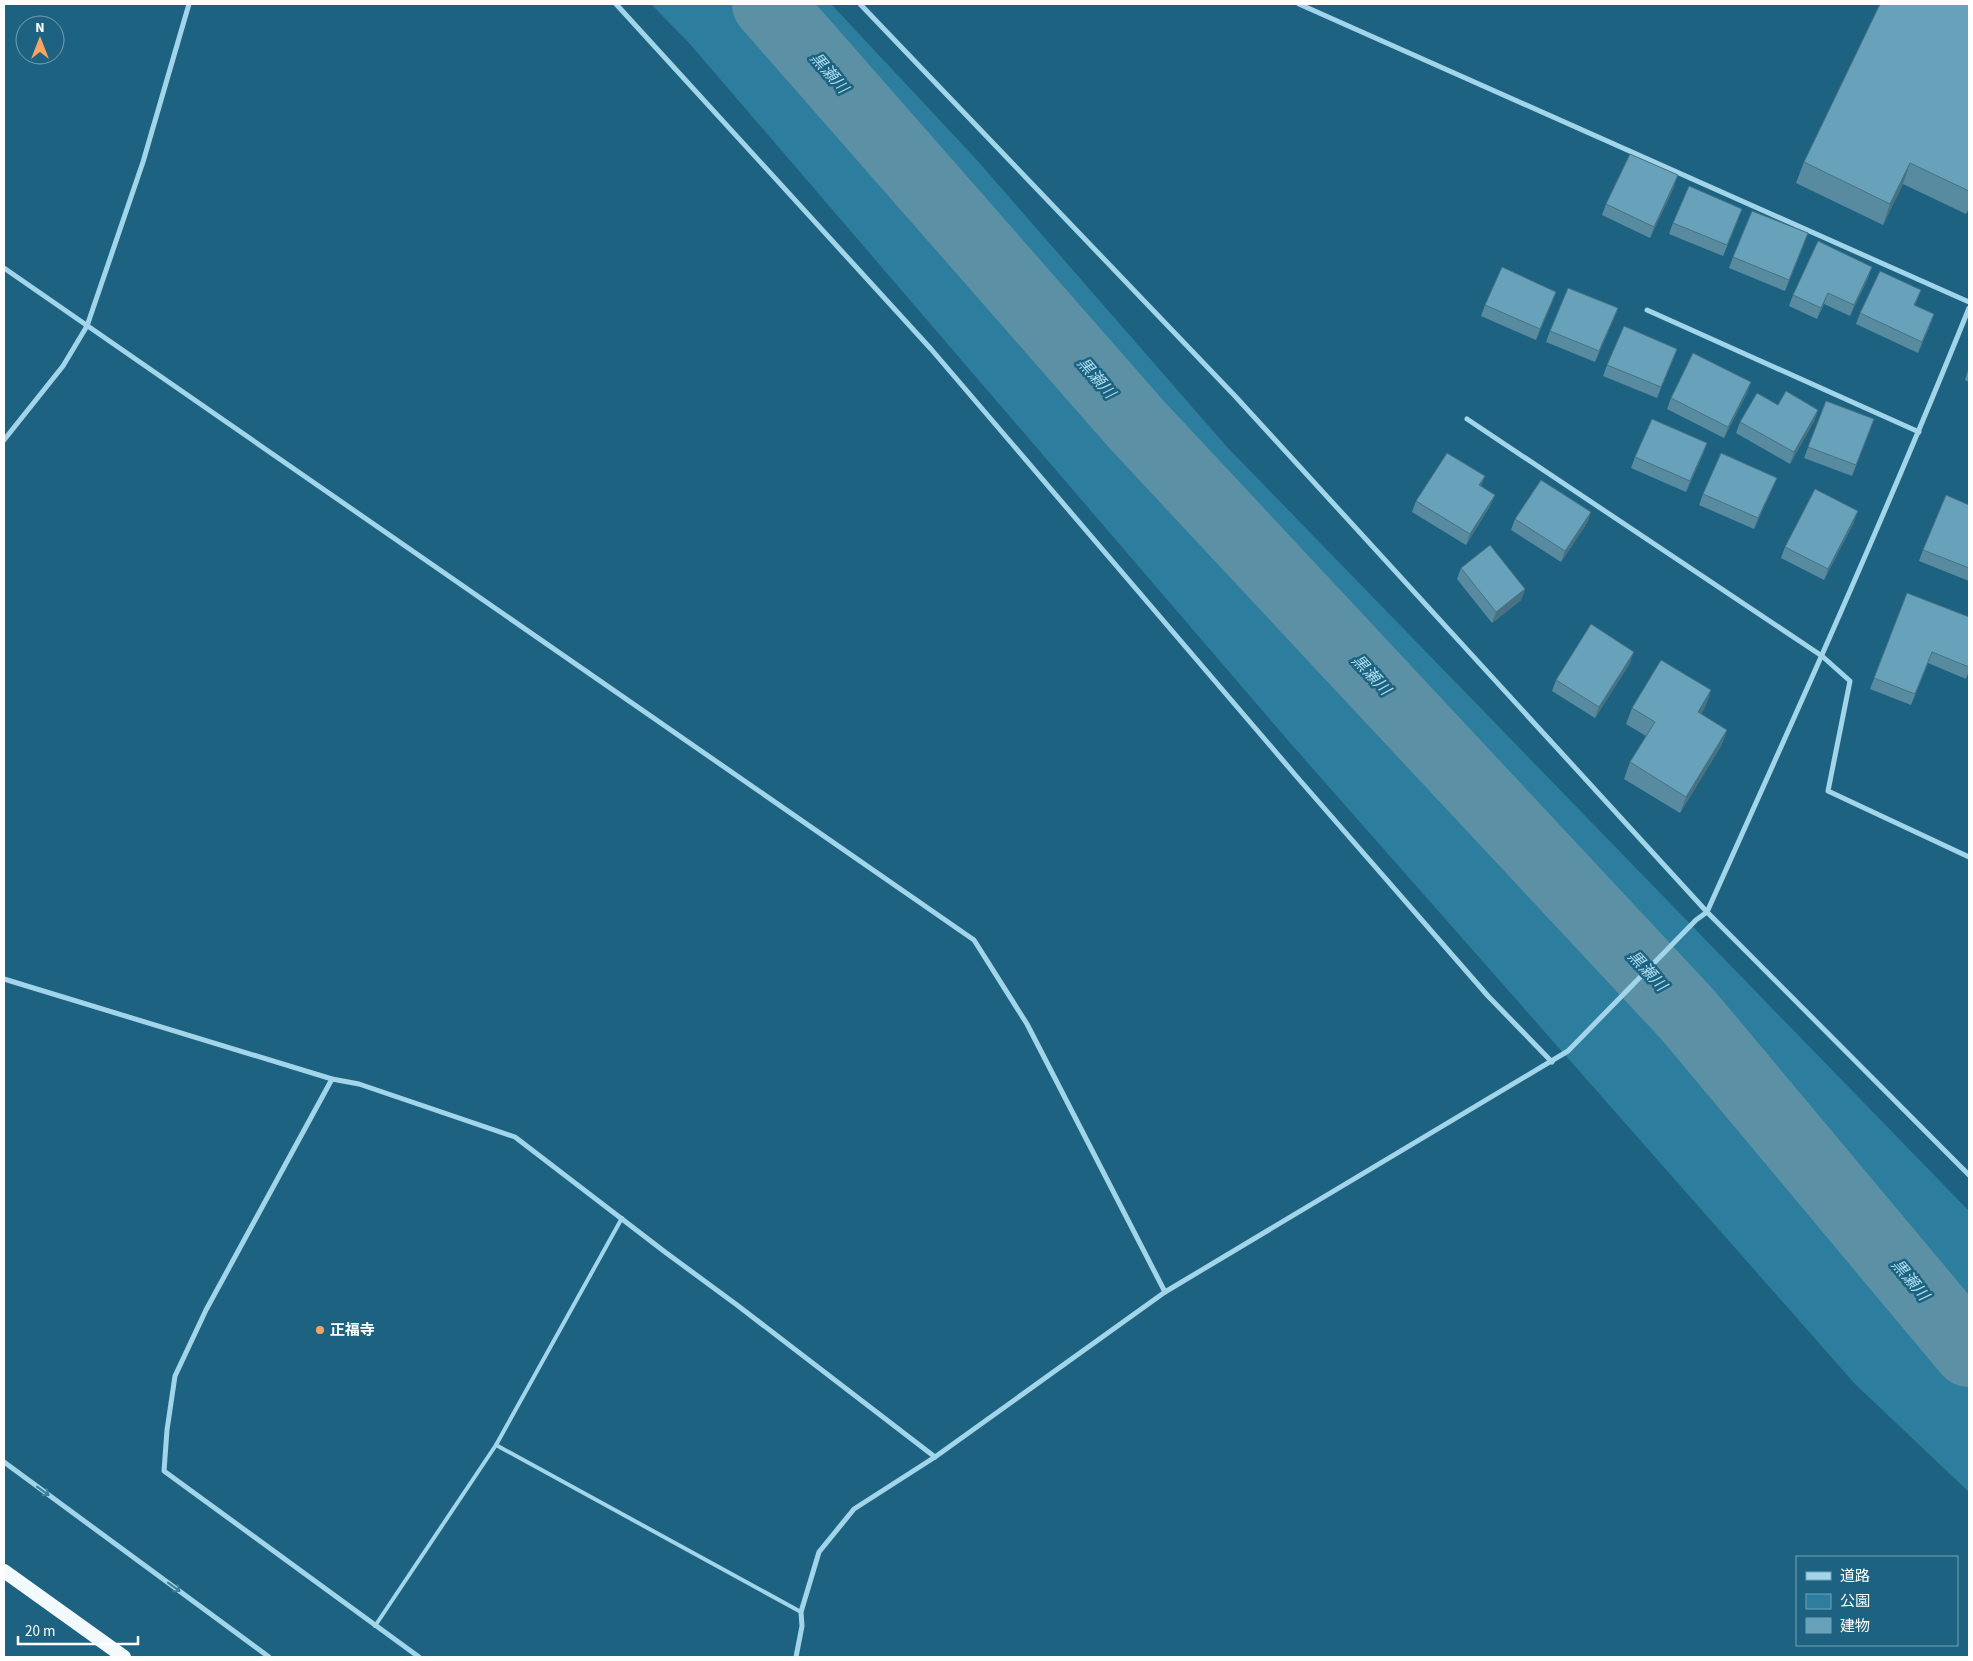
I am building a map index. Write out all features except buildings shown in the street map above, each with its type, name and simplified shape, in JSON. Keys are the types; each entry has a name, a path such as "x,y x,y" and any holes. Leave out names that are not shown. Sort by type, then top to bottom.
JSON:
{"highway":[{"path":"4,1571 124,1657"}],"street":[{"path":"4,440 63,366 87,326 144,162 189,4"},
{"path":"616,4 932,349 1303,784 1488,996 1552,1062"},
{"path":"860,4 1235,396 1707,912 1969,1175"},
{"path":"1299,4 1969,302"},
{"path":"4,268 974,940 1027,1024 1165,1292"},
{"path":"796,1657 802,1626 801,1612 820,1552 854,1509 935,1457 1165,1292 1568,1051 1696,920 1707,912 1822,656 1919,432 1969,308"},
{"path":"1647,310 1919,432"},
{"path":"1467,419 1822,656 1850,681 1828,791 1969,858"},
{"path":"4,979 332,1079 359,1084 515,1137 935,1457"},
{"path":"332,1079 206,1310 176,1376 167,1430 164,1471 419,1657"},
{"path":"4,1462 269,1657"}],"lane":[{"path":"375,1626 496,1445 622,1218"},
{"path":"496,1445 801,1612"}],"green space":[{"path":"651,4 831,4 976,159 1227,447 1969,1211 1969,1492 1855,1384 1292,745 690,44"}],"waterway":[{"name":"黒瀬川","path":"768,4 1137,425 1687,1014 1969,1351"}],"place":[{"name":"正福寺","path":"320,1330"}]}
